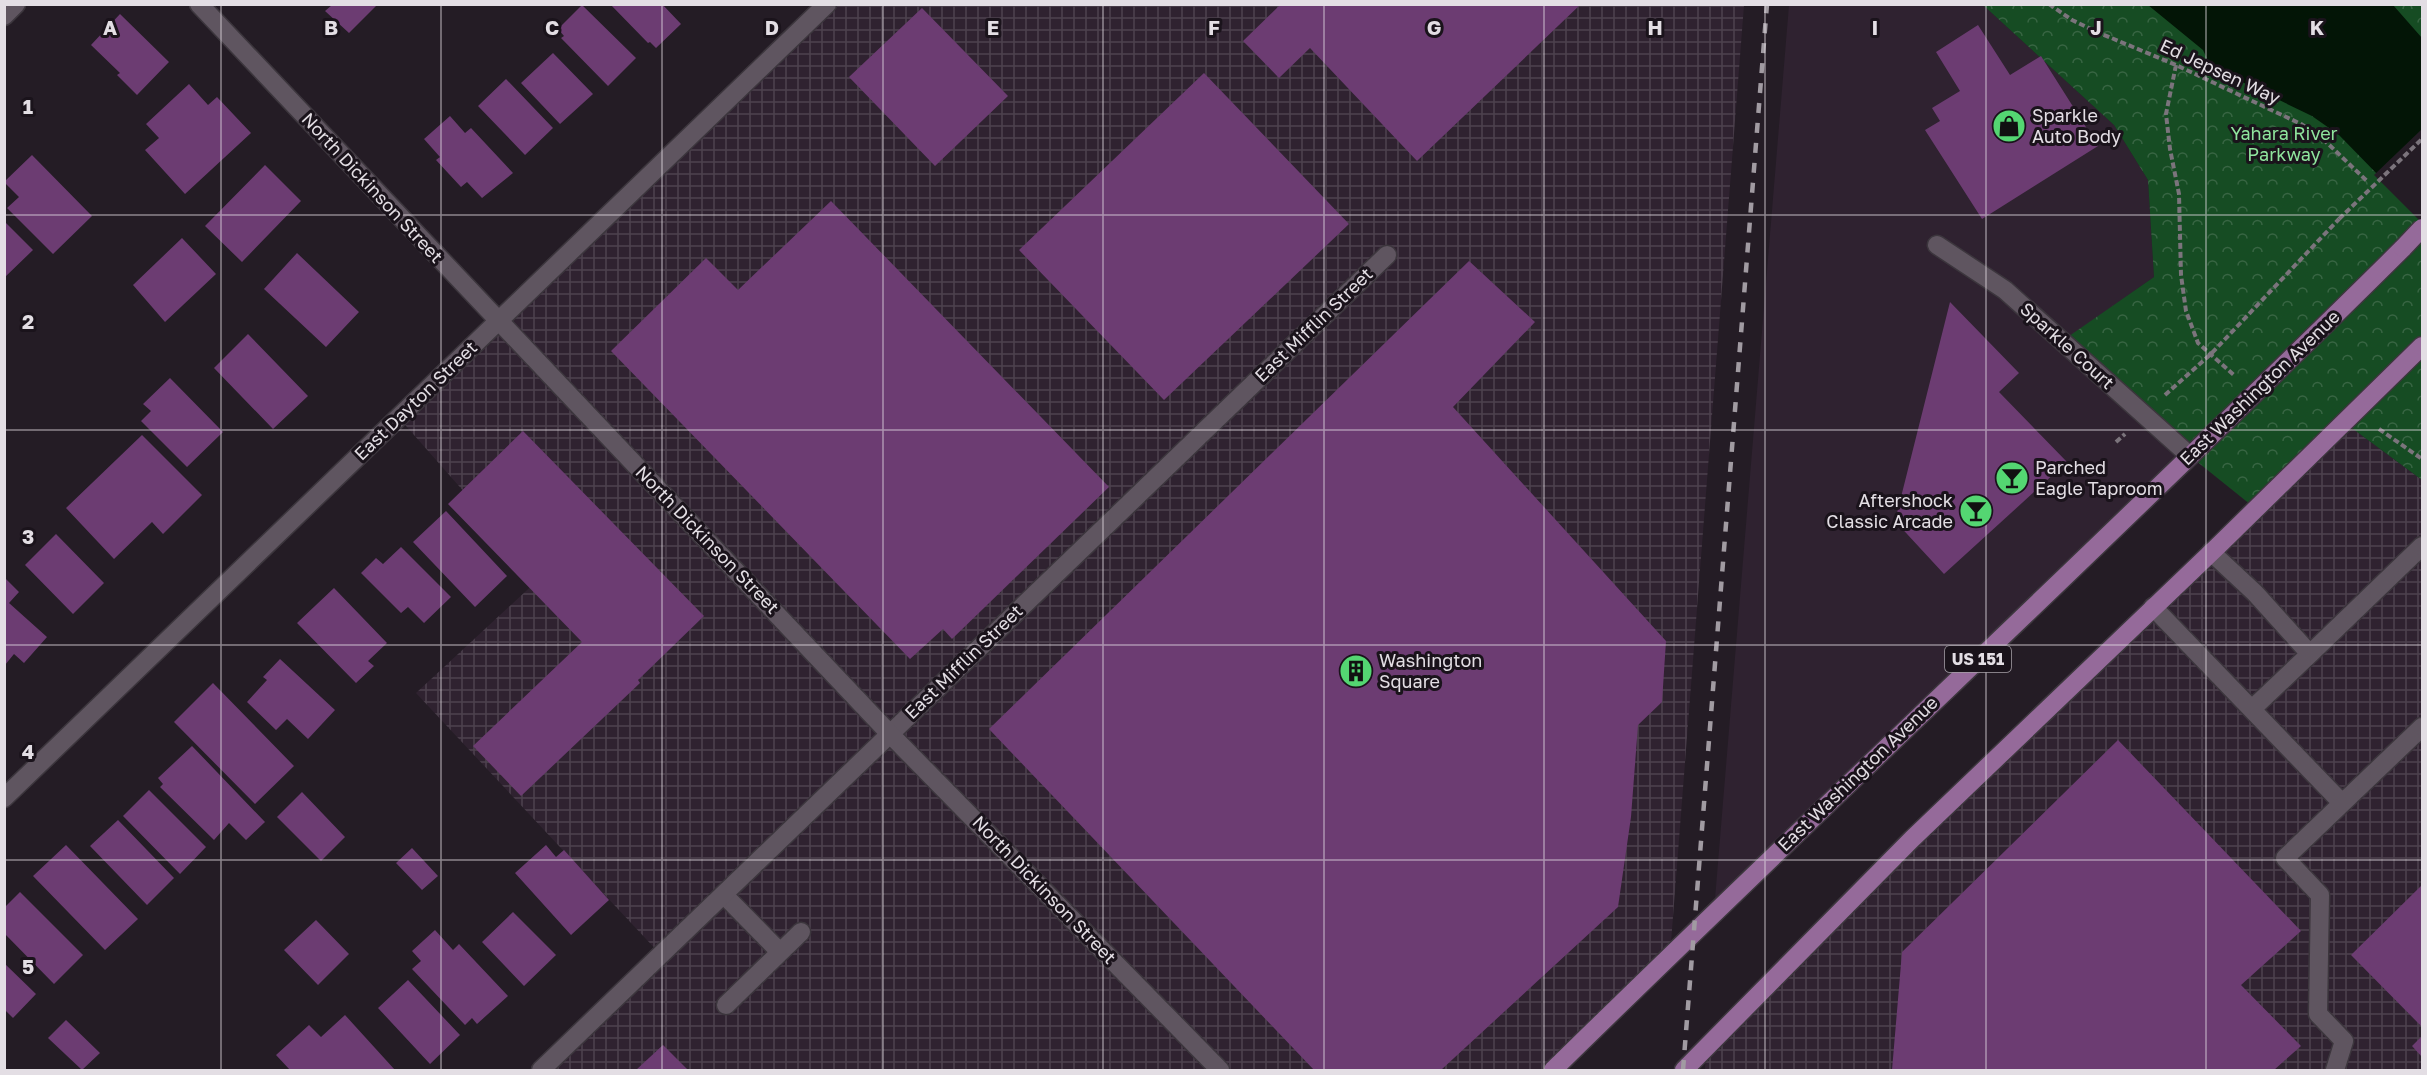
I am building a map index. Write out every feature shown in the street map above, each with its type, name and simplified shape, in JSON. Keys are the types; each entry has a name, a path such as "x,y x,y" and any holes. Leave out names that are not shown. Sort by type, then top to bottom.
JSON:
{"main road":[{"name":"East Washington Avenue","path":"1553,1071 1714,911 2256,394 2422,228"},
{"path":"1684,1071 1912,838 2422,346"}],"street":[{"path":"4,16 16,4"},
{"name":"North Dickinson Street","path":"199,4 890,734 934,776 1214,1068"},
{"name":"East Dayton Street","path":"4,798 827,4"},
{"name":"Sparkle Court","path":"1937,244 2005,290 2190,456"},
{"name":"East Mifflin Street","path":"541,1071 1387,255"},
{"path":"2252,709 2422,546"},
{"path":"2211,552 2255,593 2310,654"},
{"path":"2153,607 2342,803"},
{"path":"2336,1071 2344,1041 2318,1014 2320,895 2285,858 2422,727"},
{"path":"724,894 780,952"},
{"path":"726,1005 801,932"}],"path":[{"name":"Ed Jepsen Way","path":"2049,4 2072,20 2097,32 2176,65 2301,124 2322,138 2368,182"},
{"path":"2176,65 2166,114 2179,194 2181,275 2186,310 2198,343 2256,394"},
{"path":"2170,390 2211,354 2339,219 2422,139"},
{"path":"2357,411 2391,440 2422,459"}],"shaded area":[{"path":"827,5 1744,5 1670,955 1553,1070 541,1070 661,955 416,693 540,578 399,418"},
{"path":"1789,5 1983,5 2114,125 2148,180 2154,277 2063,341 2190,456 1714,911"},
{"path":"2148,5 2393,5 2422,38 2422,220 2339,135 2312,116 2211,67 2203,50"},
{"path":"2345,423 2422,480 2422,1070 1705,1070 1706,1048"}],"green space":[{"name":"Yahara River Parkway","path":"1983,5 2422,5 2422,480 2345,423 2256,509 2190,456 2062,341 2154,277 2148,180 2114,125"}],"pier":[{"path":"2422,129 2422,223 2374,175"}],"building":[{"path":"610,4 662,4 681,24 656,48 650,42 648,43"},
{"path":"1281,4 1581,4 1417,161 1310,48 1279,78 1243,41"},
{"path":"332,5 377,5 349,33 325,11"},
{"path":"582,5 636,58 608,86 561,38 564,36 558,29"},
{"path":"922,8 1008,96 935,166 849,77"},
{"path":"120,14 169,62 137,95 117,75 120,73 91,45"},
{"name":"Sparkle Auto Body","path":"1978,25 2010,75 2041,56 2098,146 1982,219 1925,130 1940,121 1932,108 1960,91 1936,52"},
{"path":"553,53 593,94 560,124 521,83"},
{"path":"1204,73 1349,224 1164,400 1019,250"},
{"path":"506,79 553,128 525,155 478,106"},
{"path":"189,84 208,105 217,97 251,133 185,194 145,150 159,138 146,124"},
{"path":"450,116 465,133 471,128 513,173 482,198 467,182 461,187 436,160 440,157 424,139"},
{"path":"32,155 92,216 53,254 7,208 19,197 4,182"},
{"path":"265,165 301,201 242,262 205,226"},
{"path":"831,201 1109,487 952,639 943,629 910,659 611,351 706,258 738,290"},
{"path":"4,221 33,250 4,278"},
{"path":"182,238 216,274 165,322 133,285"},
{"path":"297,253 359,312 326,347 264,289"},
{"name":"Washington Square","path":"1469,261 1535,322 1453,407 1666,641 1662,702 1638,725 1631,817 1618,907 1441,1070 1314,1070 989,729"},
{"path":"1950,302 2019,373 1999,392 2067,462 1944,574 1895,521"},
{"path":"248,334 308,396 273,429 214,368"},
{"path":"170,378 223,432 187,467 141,421 151,411 143,404"},
{"path":"523,431 704,616 638,680 640,683 521,796 473,746 582,642 448,504"},
{"path":"142,435 202,495 163,534 152,522 114,559 66,508"},
{"path":"446,511 507,576 475,607 413,542"},
{"path":"56,534 104,583 73,614 25,565"},
{"path":"401,547 451,597 424,623 408,607 401,613 361,573 376,558 383,564"},
{"path":"5,578 19,592 9,603 47,637 24,663 14,654 5,665"},
{"path":"334,588 387,643 368,661 374,666 356,683 297,623"},
{"path":"280,659 335,710 308,739 287,719 276,730 247,702 267,680 263,677"},
{"path":"213,683 294,766 255,804 174,722"},
{"path":"2118,740 2301,931 2241,985 2301,1046 2274,1070 1892,1070 1902,952"},
{"path":"192,746 265,822 246,840 229,823 214,840 160,787 163,784 158,778"},
{"path":"149,790 206,847 180,874 123,816"},
{"path":"302,792 345,837 321,861 277,817"},
{"path":"118,820 174,878 147,905 90,846"},
{"path":"66,845 138,919 105,950 33,876"},
{"path":"546,845 556,857 564,850 609,900 571,935 515,873"},
{"path":"412,848 438,876 422,890 396,863"},
{"path":"2422,885 2422,1027 2351,955"},
{"path":"20,892 83,955 54,984 4,933 4,908"},
{"path":"513,912 556,955 524,986 482,942"},
{"path":"316,920 349,954 318,985 284,950"},
{"path":"435,930 453,950 459,944 508,996 477,1024 472,1018 465,1025 412,969 421,961 412,951"},
{"path":"4,963 36,994 13,1018 4,1009"},
{"path":"408,980 460,1035 430,1064 378,1008"},
{"path":"345,1015 395,1070 290,1070 276,1055 309,1025 321,1037"},
{"path":"66,1020 100,1053 82,1070 48,1038"},
{"path":"2422,1036 2422,1057 2412,1046"},
{"path":"663,1045 688,1070 636,1070"}],"railway":[{"path":"1683,1070 1767,4"}],"place":[{"name":"Sparkle Auto Body","path":"2009,126"},
{"name":"Parched Eagle Taproom","path":"2012,478"},
{"name":"Aftershock Classic Arcade","path":"1976,511"},
{"name":"Washington Square","path":"1356,671"}]}
